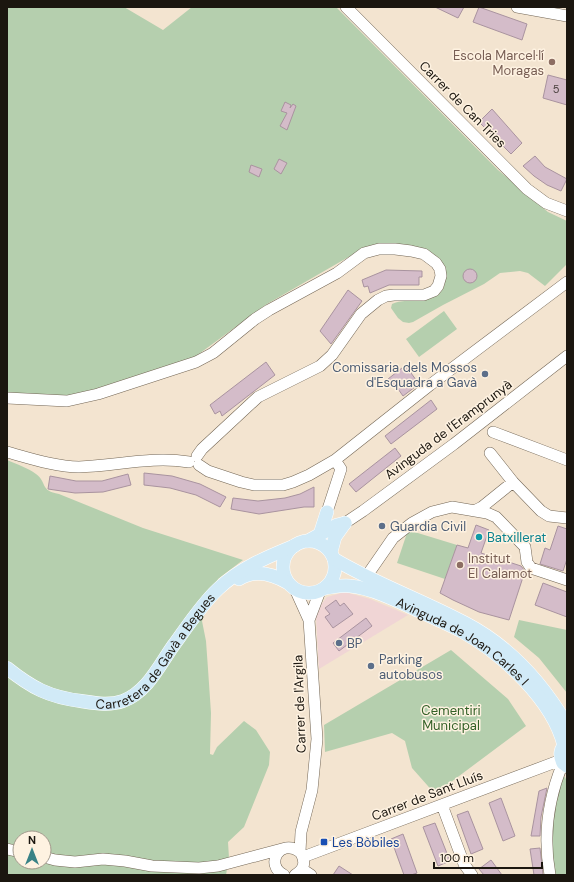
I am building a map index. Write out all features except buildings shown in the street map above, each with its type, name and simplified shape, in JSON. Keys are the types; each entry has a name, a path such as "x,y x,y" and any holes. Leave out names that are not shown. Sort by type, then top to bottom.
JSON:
{"main road":[{"path":"327,512 330,520 341,524"},
{"path":"320,534 327,512"},
{"path":"341,524 335,536 333,556 336,568 330,583 322,590 307,593 292,586 284,574 284,561 288,552 294,546 308,541 341,524"},
{"path":"308,541 321,544 333,556"},
{"name":"Carretera de Gavà a Begues","path":"7,668 32,687 53,696 101,704 114,703 129,698 149,682 173,646 218,588 238,572 254,563 294,546"},
{"name":"Avinguda de Joan Carles I","path":"333,556 366,577 466,623 494,641 518,661 536,679 566,720"},
{"name":"Carretera de Gavà a Begues","path":"7,673 22,686 34,693 52,700 70,705 100,709 113,709 128,704 139,698 151,687 202,616 220,594 230,585 248,574 256,573 280,578 292,586"},
{"name":"Avinguda de Joan Carles I","path":"322,590 349,586 372,592 419,611 476,639 499,656 529,685 558,727 565,744"},
{"path":"564,763 561,751 565,744"}],"street":[{"name":"Carrer de Can Tries","path":"346,7 527,189 546,203 567,211"},
{"path":"517,7 567,16"},
{"path":"7,398 68,401 98,394 196,362 213,353 264,313 342,270 364,253 379,250 411,250 424,254 436,263 440,269 441,276 438,286 434,291 424,294 386,296 378,300 361,314 332,355 320,366 258,397 202,449 195,461"},
{"path":"7,452 62,465 78,467 141,460 195,461 208,471 241,482 254,485 283,485 309,475 335,460 430,385 567,282"},
{"name":"Avinguda de l'Eramprunyà","path":"341,524 363,511 454,444 567,356"},
{"path":"493,432 567,460"},
{"path":"490,453 513,482 545,514 567,518"},
{"path":"327,512 341,469 335,460"},
{"path":"476,510 482,507 513,482"},
{"path":"366,577 393,538 412,523 432,512 452,507 476,510 496,517 522,542 531,568 567,580"},
{"name":"Carrer de l'Argila","path":"276,870 276,855 294,851 301,832 312,790 316,738 309,620 292,586"},
{"name":"Carrer de l'Argila","path":"309,620 322,590"},
{"path":"550,875 546,840 548,819 552,798 564,763"},
{"name":"Carrer de Sant Lluís","path":"52,859 75,862 103,859 152,866 199,868 218,866 262,855 294,851 442,805 564,763"},
{"path":"442,805 464,864 472,875"},
{"path":"294,851 304,861 303,873"},
{"path":"262,855 269,857 276,870"}],"shaded area":[{"name":"BP","path":"345,592 370,599 408,615 319,669 316,617 321,605 327,597"}],"green space":[{"path":"7,7 124,7 163,30 192,7 336,7 498,170 548,212 567,221 567,264 545,286 528,273 520,271 500,273 484,284 409,323 403,322 398,318 391,308 392,304 432,298 443,289 445,281 430,252 352,255 267,304 192,359 136,378 65,398 7,395"},
{"path":"444,311 457,329 419,357 406,339"},
{"path":"7,460 36,474 42,480 46,488 53,493 59,494 143,528 243,560 218,579 202,621 206,641 211,713 210,754 213,755 217,747 244,721 256,730 270,752 269,765 244,827 228,842 229,858 226,875 7,875"},
{"path":"408,530 457,545 445,579 397,563"},
{"path":"519,620 567,630 567,693 539,658 514,637"},
{"name":"Cementiri Municipal","path":"451,650 508,699 526,726 435,794 412,768 405,741 392,733 325,752 324,725"},
{"path":"563,777 565,777 567,782 567,875 552,875 553,799"}],"place":[{"name":"Escola Marcel·lí Moragas","path":"552,62"},
{"name":"Comissaria dels Mossos d'Esquadra a Gavà","path":"485,374"},
{"name":"Guardia Civil","path":"382,526"},
{"name":"Batxillerat","path":"479,537"},
{"name":"Institut El Calamot","path":"460,565"},
{"name":"BP","path":"339,643"},
{"name":"Parking autobusos","path":"371,666"},
{"name":"Les Bòbiles","path":"324,842"}]}
